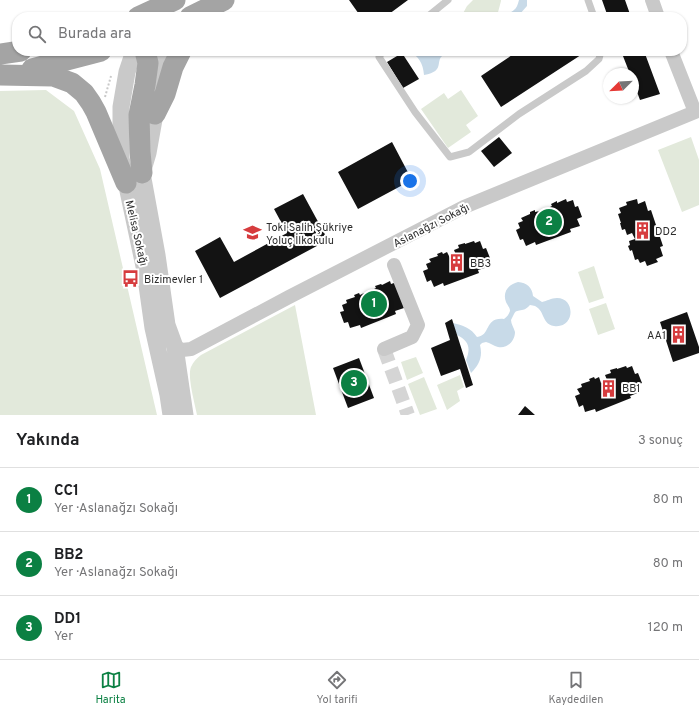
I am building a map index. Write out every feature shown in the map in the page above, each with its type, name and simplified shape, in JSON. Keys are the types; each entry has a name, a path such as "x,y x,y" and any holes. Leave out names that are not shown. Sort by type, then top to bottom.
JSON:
{"main road":[{"path":"155,12 176,0"},
{"path":"200,12 224,0"},
{"path":"213,12 224,0"},
{"path":"0,54 12,52"},
{"path":"0,75 23,72 82,56"},
{"path":"134,178 140,152 139,115 148,63 146,56"},
{"path":"155,114 165,94 179,56"},
{"path":"0,75 53,76 72,83 78,87 91,103 134,178"}],"street":[{"path":"652,0 656,12"},
{"name":"Melisa Sokağı","path":"132,56 127,72 121,107 121,158 134,178 157,255 167,325 175,347 186,415"},
{"name":"Melisa Sokağı","path":"163,56 148,153 134,178 153,328 171,415"},
{"path":"673,56 697,111"},
{"name":"Aslanağzı Sokağı","path":"175,347 182,350 191,349 464,207 697,111"},
{"path":"384,349 412,337 418,325 394,265"}],"lane":[{"path":"433,12 448,0"},
{"path":"588,0 592,12"},
{"path":"380,56 414,112 450,158 469,152 520,114 586,71 599,59 600,56"}],"path":[{"path":"105,99 112,72"}],"shaded area":[{"path":"473,0 501,0 498,12 464,12"},
{"path":"46,90 74,111 100,169 157,415 0,415 0,91"},
{"path":"461,90 478,116 466,125 471,132 448,148 421,109 444,93 448,99"},
{"path":"691,137 699,160 699,205 682,212 658,150"},
{"path":"594,266 604,298 589,303 578,272"},
{"path":"606,303 615,329 598,335 589,309"},
{"path":"295,305 316,415 197,415 190,377 191,367 195,360 201,355"},
{"path":"416,357 423,373 407,380 401,362"},
{"path":"460,375 464,387 457,391 460,401 447,410 437,385"},
{"path":"424,377 437,409 420,415 408,384"}],"water":[{"path":"519,0 527,0 527,6 522,12 511,12 515,9"},
{"path":"415,56 442,56 438,68 431,73 424,75 423,67"},
{"path":"518,282 524,283 528,286 532,290 533,296 542,302 555,298 563,299 568,303 570,308 569,318 566,323 561,326 554,326 550,325 544,319 539,308 535,306 530,305 524,310 516,311 511,320 515,335 510,344 504,347 496,347 486,342 482,343 480,345 480,360 471,373 466,360 469,348 468,345 461,337 457,335 452,323 466,327 477,337 481,336 493,321 504,319 508,315 510,308 506,303 505,295 509,287"}],"building":[{"path":"349,0 408,0 392,12 357,12"},
{"path":"602,0 625,0 629,12 606,12"},
{"path":"397,56 404,56 419,79 403,88 387,62"},
{"path":"511,56 579,56 501,107 481,76"},
{"path":"623,56 646,56 660,94 640,100 639,68 628,68"},
{"path":"499,137 512,153 494,167 481,151"},
{"path":"392,142 412,180 358,209 338,172"},
{"path":"303,194 328,240 220,298 195,251 220,237 234,262 287,233 274,209"},
{"path":"566,199 567,202 573,200 575,207 578,206 582,217 577,219 580,226 570,229 571,232 536,245 535,242 526,246 523,239 520,240 516,230 520,228 518,223 523,221 521,218 535,210 535,212 540,211 542,216 548,214 546,209 552,206 551,204"},
{"name":"DD2","path":"637,199 638,204 645,201 648,211 651,210 663,246 660,247 663,256 656,259 658,262 647,266 645,261 640,263 638,259 635,260 632,250 630,251 628,246 630,245 629,241 635,239 632,233 627,235 625,229 622,230 618,214 621,213 619,208 627,205 626,202"},
{"name":"BB3","path":"474,241 475,243 480,241 483,249 486,248 490,258 485,260 488,267 478,270 479,273 444,286 443,283 434,287 431,280 427,282 423,271 428,269 426,264 431,262 429,259 438,256 437,254 442,252 443,254 447,252 450,258 456,255 454,250 459,248 458,245"},
{"path":"390,281 391,284 397,282 404,308 395,311 396,314 361,328 360,325 350,328 348,322 344,323 340,312 344,311 342,305 347,303 346,300 355,297 354,295 359,293 360,295 364,293 366,299 372,296 370,291 376,288 375,286 382,285"},
{"name":"AA1","path":"687,312 699,347 699,353 673,362 660,322"},
{"path":"452,319 473,385 466,388 460,369 441,376 431,348 450,340 445,323"},
{"path":"359,358 374,398 348,408 333,368"},
{"name":"BB1","path":"626,366 627,368 632,366 635,374 638,373 642,383 637,385 640,392 630,396 631,398 596,412 595,409 585,412 583,405 579,407 575,396 580,394 577,389 582,387 581,384 590,381 589,379 594,377 595,379 599,377 601,383 607,380 605,375 611,373 610,370"},
{"path":"525,406 535,415 518,415"}],"tunnel":[{"path":"384,349 408,415"}],"place":[{"name":"BB2","path":"549,222"},
{"name":"DD2","path":"642,231"},
{"name":"Toki Salih Şükriye Yoluç İlkokulu","path":"253,233"},
{"name":"BB3","path":"457,263"},
{"name":"Bizimevler 1","path":"131,279"},
{"name":"CC1","path":"374,304"},
{"name":"AA1","path":"679,335"},
{"name":"DD1","path":"354,383"},
{"name":"BB1","path":"609,388"}]}
